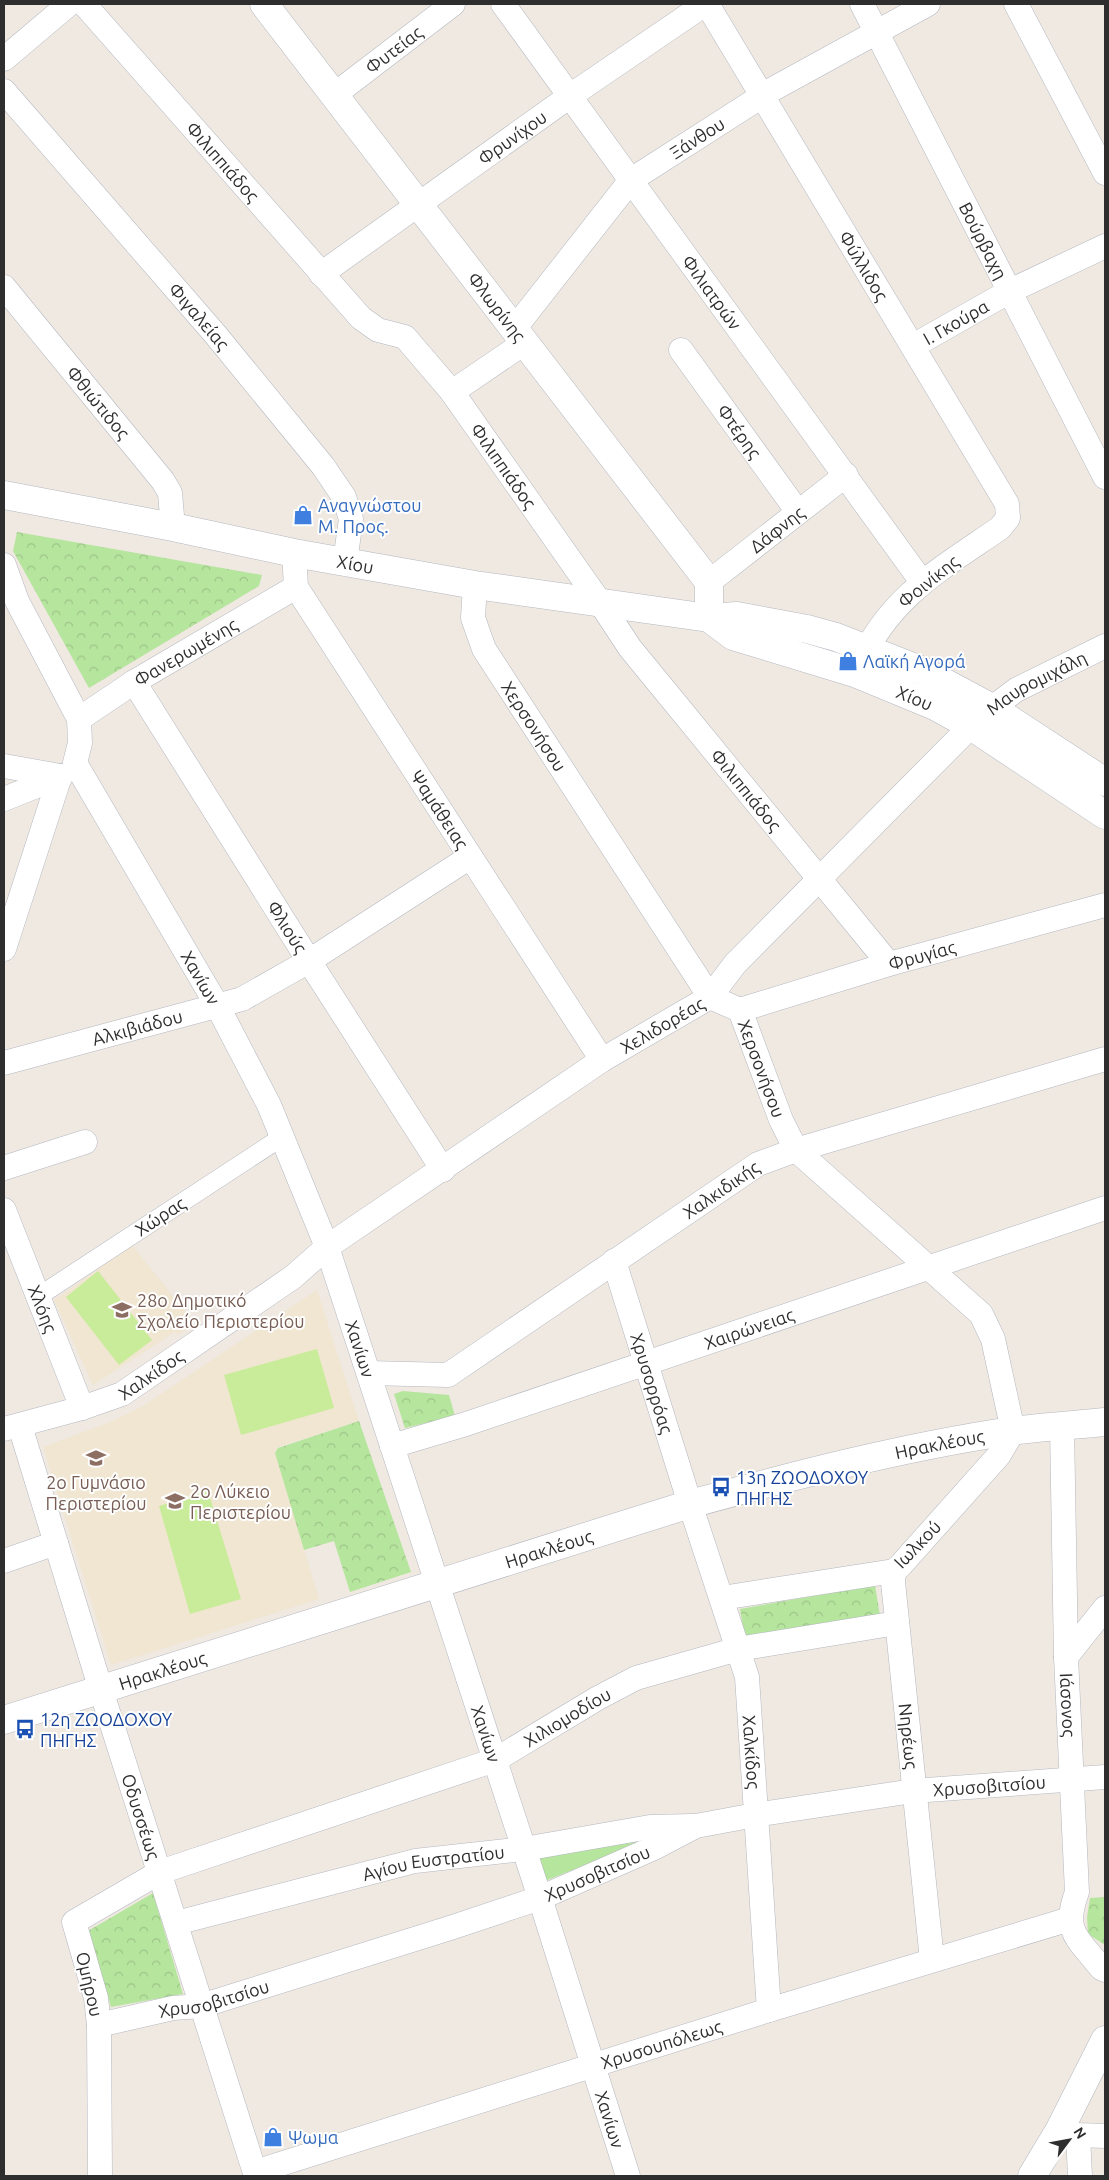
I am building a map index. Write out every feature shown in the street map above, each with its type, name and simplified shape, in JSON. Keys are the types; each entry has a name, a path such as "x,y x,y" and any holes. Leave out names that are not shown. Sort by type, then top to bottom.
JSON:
{"street":[{"path":"4,59 69,4"},
{"name":"Φιλιππιάδος","path":"84,4 361,318 378,330 406,337 452,392 630,648 818,879 890,964"},
{"name":"Φλωρίνης","path":"264,4 709,582"},
{"name":"Φυτείας","path":"334,95 453,4"},
{"name":"Φιλιατρών","path":"503,4 922,582"},
{"name":"Φρυνίχου","path":"321,274 570,96 706,4"},
{"name":"Φύλλιδος","path":"706,4 1007,504 1008,518 1000,528"},
{"name":"Βούρβαχη","path":"862,4 1105,478"},
{"name":"Ξάνθου","path":"452,392 519,336 631,180 761,96 928,4"},
{"path":"1016,4 1105,173"},
{"name":"Φιγαλείας","path":"4,91 215,334 323,466 344,498 351,519 346,562"},
{"name":"Ι. Γκούρα","path":"913,346 1010,291 1105,246"},
{"name":"Φθιώτιδος","path":"4,287 163,481 170,493 172,527"},
{"name":"Φτέρης","path":"681,350 798,512"},
{"name":"Δάφνης","path":"709,582 846,475"},
{"name":"Χίου","path":"4,495 172,527 294,553 475,585 709,618 737,616 826,634 923,671 992,708 1105,782"},
{"name":"Φοινίκης","path":"855,673 866,648 893,610 922,582 1000,528"},
{"name":"Ψαμάθειας","path":"294,553 296,587 602,1060"},
{"path":"4,565 10,600 79,719 80,743 67,769 4,948"},
{"path":"709,582 709,618"},
{"name":"Χερσονήσου","path":"475,585 473,618 484,649 710,998 740,1010 781,1120 796,1150 981,1314 993,1339 1013,1431"},
{"name":"Φανερωμένης","path":"79,719 134,682 296,587"},
{"name":"Χίου","path":"709,618 733,636 855,673 909,694 971,726 1105,815"},
{"name":"Μαυρομιχάλη","path":"971,726 1016,690 1105,646"},
{"name":"Φλιούς","path":"134,682 443,1170"},
{"name":"Χελιδορέας","path":"327,1248 602,1060 710,998 735,964 971,726"},
{"path":"4,766 67,769"},
{"path":"4,799 67,769"},
{"name":"Χανίων","path":"67,769 218,1006 269,1105 327,1248 524,1848 628,2176"},
{"name":"Αλκιβιάδου","path":"4,1063 242,999 309,961 470,857"},
{"name":"Φρυγίας","path":"740,1010 890,964 1105,905"},
{"name":"Χαλκιδικής","path":"369,1373 448,1375 758,1164 796,1150 1105,1059"},
{"name":"Χώρας","path":"39,1296 282,1137"},
{"path":"4,1168 85,1142"},
{"name":"Χαιρώνειας","path":"392,1446 466,1424 646,1364 1105,1208"},
{"name":"Χλόης","path":"4,1210 82,1408"},
{"name":"Χαλκίδος","path":"12,1428 82,1408 122,1394 292,1277 327,1248"},
{"name":"Χρυσορρόας","path":"614,1261 690,1504"},
{"name":"Ηρακλέους","path":"4,1720 437,1582 690,1504 800,1474 952,1441 1013,1431 1105,1422"},
{"name":"Ιάσονος","path":"1062,1426 1066,1657 1077,1892 1070,1919"},
{"name":"Οδυσσέως","path":"12,1428 56,1542 101,1690 256,2174"},
{"name":"Ιωλκού","path":"722,1598 894,1571 999,1455 1013,1431"},
{"name":"Χαλκίδος","path":"690,1504 747,1677 769,2010"},
{"path":"4,1561 56,1542"},
{"name":"Νηρέως","path":"894,1571 892,1582 932,1960"},
{"path":"1066,1657 1105,1608"},
{"name":"Χιλιομοδίου","path":"160,1872 495,1760 598,1698 636,1678 738,1649 897,1623"},
{"name":"Χρυσοβιτσίου","path":"99,2025 174,2008 201,2006 540,1898 656,1847 696,1826 913,1791 1105,1777"},
{"name":"Αγίου Ευστρατίου","path":"176,1923 415,1861 524,1848 650,1827 696,1826"},
{"name":"Ομήρου","path":"100,2176 99,2025 96,1998 74,1922 160,1872"},
{"path":"1070,1919 1074,1934 1101,1968 1105,1970"},
{"name":"Χρυσουπόλεως","path":"256,2174 769,2010 1070,1919"},
{"path":"1032,2176 1068,2133 1105,2040"},
{"path":"1068,2133 1105,2136"},
{"path":"1068,2133 1080,2176"}],"shaded area":[{"name":"28ο Δημοτικό Σχολείο Περιστερίου","path":"132,1245 193,1321 191,1322 193,1325 178,1335 175,1332 93,1385 54,1300"},
{"name":"2ο Λύκειο Περιστερίου","path":"317,1290 359,1421 278,1447 275,1453 319,1599 111,1665 43,1447 108,1423 143,1406"}],"green space":[{"path":"17,532 262,575 259,586 89,688 13,551"},
{"path":"98,1271 152,1340 119,1365 66,1297"},
{"path":"317,1349 334,1408 241,1435 224,1375"},
{"path":"403,1391 449,1395 455,1416 405,1428 394,1394"},
{"path":"359,1421 411,1572 350,1592 334,1541 304,1550 275,1453 278,1448"},
{"path":"208,1491 241,1599 190,1614 159,1506"},
{"path":"875,1585 880,1616 745,1640 740,1609"},
{"path":"655,1837 545,1881 537,1857"},
{"path":"153,1893 183,1994 111,2007 88,1931"},
{"path":"1105,1897 1105,1945 1088,1934 1087,1917 1090,1898"}],"place":[{"name":"Αναγνώστου Μ. Προς.","path":"303,515"},
{"name":"Λαϊκή Αγορά","path":"848,661"},
{"name":"28ο Δημοτικό Σχολείο Περιστερίου","path":"122,1310"},
{"name":"2ο Γυμνάσιο Περιστερίου","path":"96,1458"},
{"name":"13η ΖΩΟΔΟΧΟΥ ΠΗΓΗΣ","path":"721,1487"},
{"name":"2ο Λύκειο Περιστερίου","path":"175,1501"},
{"name":"12η ΖΩΟΔΟΧΟΥ ΠΗΓΗΣ","path":"25,1729"},
{"name":"Ψωμα","path":"273,2137"}]}
